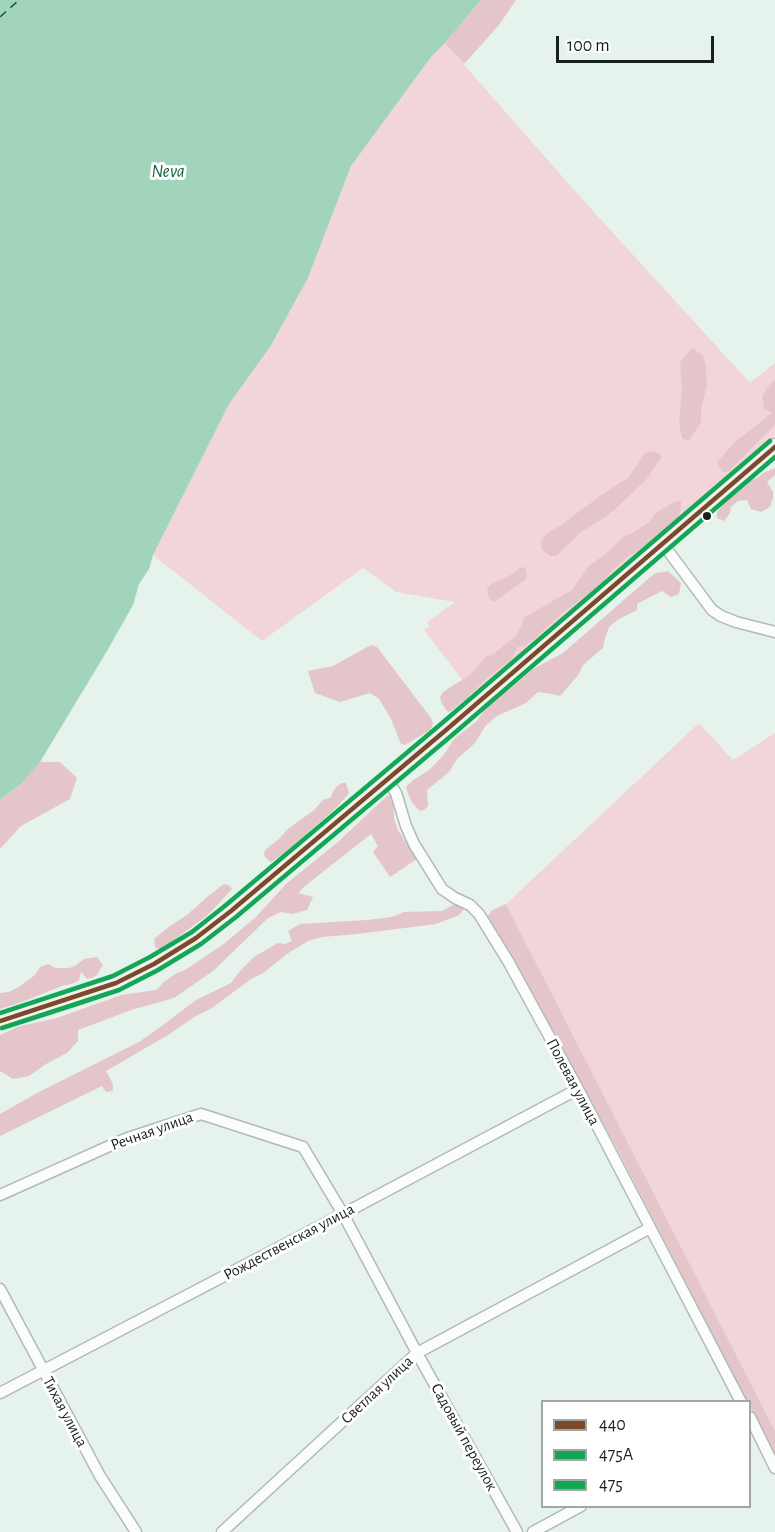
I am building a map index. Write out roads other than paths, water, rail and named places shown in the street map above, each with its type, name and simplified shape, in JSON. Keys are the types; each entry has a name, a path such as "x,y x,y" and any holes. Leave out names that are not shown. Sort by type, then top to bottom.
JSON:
{"main road":[{"path":"0,1022 67,1001 141,971 175,952 231,911 775,447"}],"street":[{"path":"663,544 712,610 735,622 775,632"},
{"name":"Полевая улица","path":"387,779 396,793 414,844 442,889 470,905 479,914 508,961 578,1089 740,1400"},
{"name":"Рождественская улица","path":"0,1393 578,1089"},
{"name":"Речная улица","path":"0,1195 125,1139 201,1114 303,1147 343,1214"},
{"name":"Садовый переулок","path":"343,1214 417,1353 517,1532"},
{"name":"Светлая улица","path":"222,1532 417,1353 650,1228"},
{"name":"Тихая улица","path":"0,1289 100,1476 136,1532"},
{"path":"751,1419 775,1468"},
{"path":"533,1532 577,1508"}],"water":[{"name":"Neva","path":"0,0 481,0 431,57 351,166 308,278 270,347 229,404 153,555 149,569 139,584 133,605 40,762 22,783 0,800"}]}
